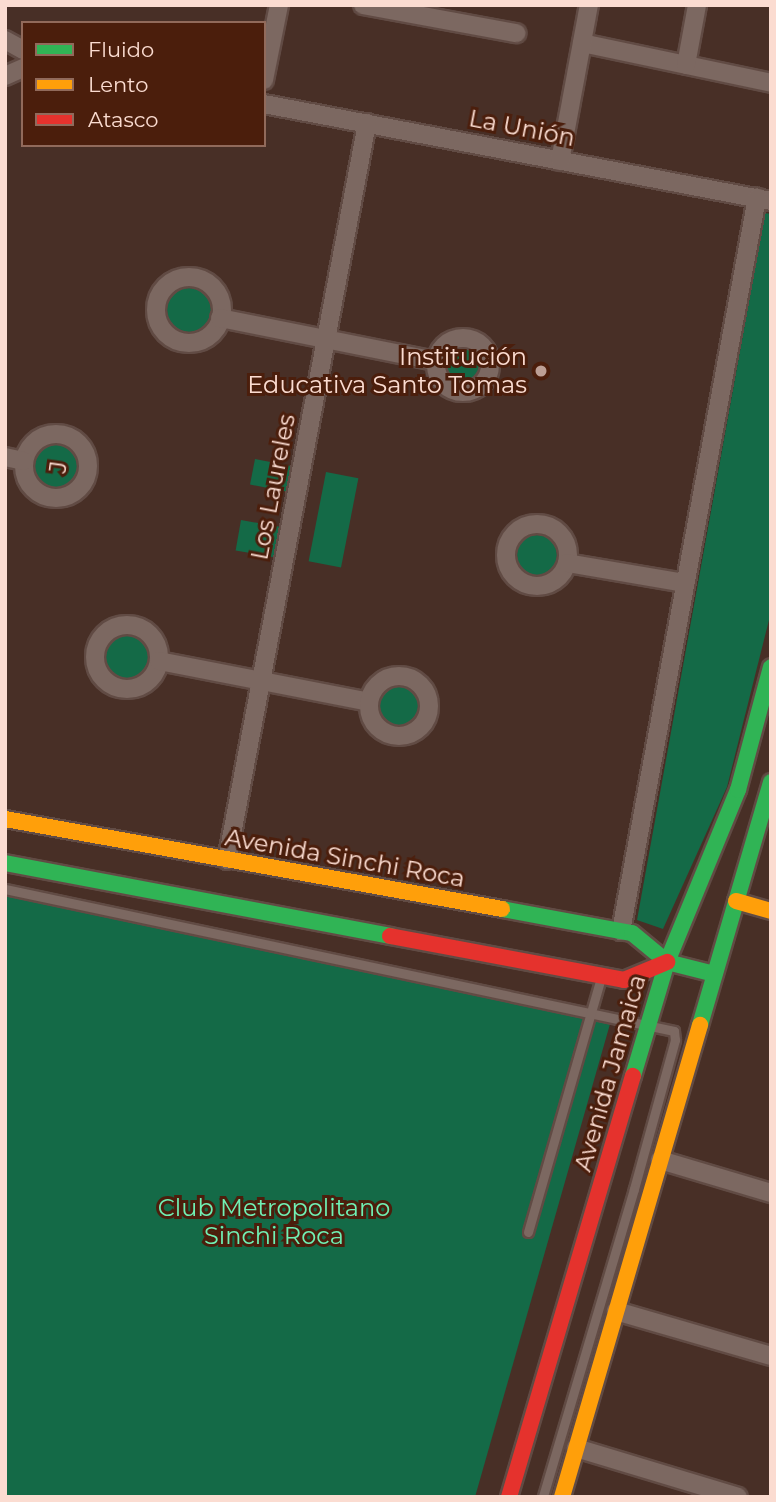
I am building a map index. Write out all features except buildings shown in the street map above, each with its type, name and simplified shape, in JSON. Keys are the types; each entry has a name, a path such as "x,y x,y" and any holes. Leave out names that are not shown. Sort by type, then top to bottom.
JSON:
{"main road":[{"name":"Avenida Jamaica","path":"509,1497 667,962 738,790 771,667"},
{"path":"562,1497 771,782"},
{"name":"Avenida Sinchi Roca","path":"5,819 632,933 667,962 714,974"},
{"path":"5,863 624,980 667,962"},
{"path":"736,901 771,911"}],"street":[{"path":"266,70 279,5"},
{"path":"363,5 443,12 516,33"},
{"path":"560,161 589,5"},
{"path":"685,65 697,5"},
{"path":"5,40 21,49"},
{"path":"583,43 771,83"},
{"path":"5,76 21,69"},
{"name":"La Unión","path":"266,104 764,200"},
{"name":"Los Laureles","path":"228,860 367,124"},
{"path":"621,931 685,583 764,200"},
{"path":"220,318 435,362"},
{"name":"J","path":"5,457 24,461"},
{"path":"567,563 685,583"},
{"path":"159,661 369,702"},
{"path":"752,737 771,742"},
{"path":"660,1160 771,1193"},
{"path":"616,1311 771,1356"},
{"path":"576,1448 738,1497"}],"lane":[{"path":"5,889 592,1011 674,1031 675,1040 543,1497"},
{"path":"528,1232 602,975"}],"green space":[{"path":"765,213 771,214 771,612 727,787 663,929 637,920"},
{"path":"189,288 198,289 205,294 210,301 210,319 205,326 198,331 189,332 180,331 173,326 168,319 167,310 168,301 173,294 180,289"},
{"path":"463,348 476,353 481,366 476,379 463,384 450,379 445,366 450,353"},
{"path":"56,444 65,445 72,450 77,457 77,475 72,482 65,487 56,488 47,487 40,482 35,475 34,466 35,457 40,450 47,445"},
{"path":"255,459 292,466 287,492 250,485"},
{"path":"326,472 358,478 341,568 309,561"},
{"path":"241,520 282,527 277,558 236,551"},
{"path":"537,535 545,536 551,541 556,547 556,563 551,569 545,574 537,575 529,574 523,569 518,563 517,555 518,547 523,541 529,536"},
{"path":"126,635 142,642 149,658 142,674 126,681 110,674 103,658 110,642"},
{"path":"398,686 413,692 419,707 413,722 398,728 383,722 377,707 383,692"},
{"name":"Club Metropolitano Sinchi Roca","path":"5,888 612,1017 475,1497 5,1497"}],"traffic: fast":[{"path":"633,1076 667,962 738,790 771,667"},
{"path":"700,1025 771,782"},
{"path":"5,863 390,936"},
{"path":"502,909 632,933 667,962 714,974"}],"traffic: slow":[{"path":"5,819 502,909"},
{"path":"736,901 771,911"},
{"path":"562,1497 700,1025"}],"traffic: jam":[{"path":"390,936 624,980 667,962"},
{"path":"509,1497 633,1076"}],"place":[{"name":"Institución Educativa Santo Tomas","path":"541,371"}]}
